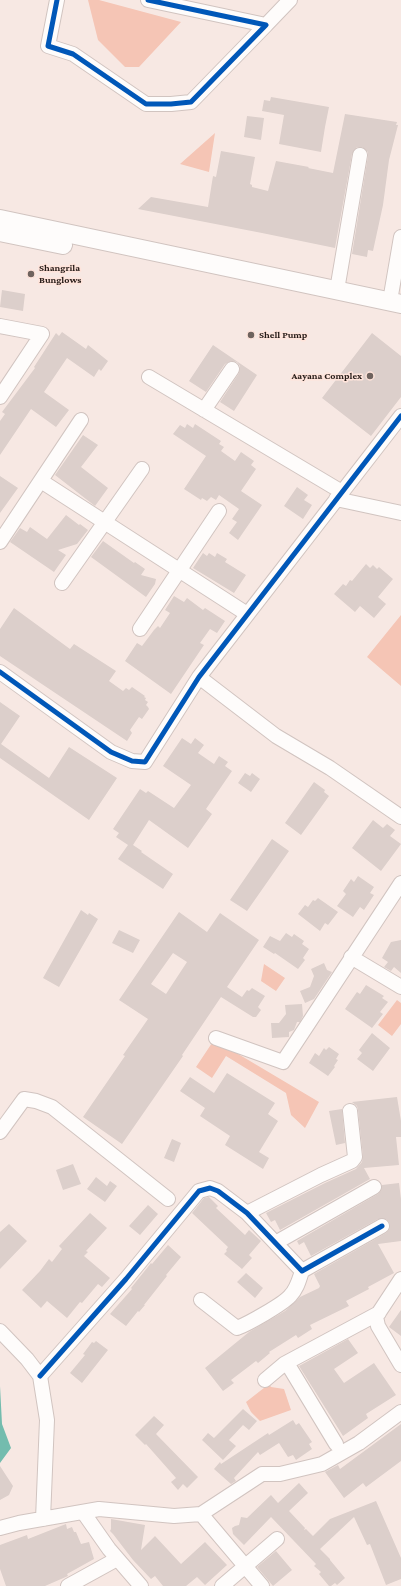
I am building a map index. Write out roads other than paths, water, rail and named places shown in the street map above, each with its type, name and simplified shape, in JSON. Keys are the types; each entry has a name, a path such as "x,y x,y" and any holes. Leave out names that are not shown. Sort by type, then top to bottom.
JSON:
{"main road":[{"path":"0,219 337,290 397,307"},
{"path":"0,232 397,307"}],"street":[{"path":"57,0 48,46 73,54 146,104 191,102 290,0"},
{"path":"148,0 207,6 266,25"},
{"path":"337,290 360,155"},
{"path":"397,307 401,237"},
{"path":"0,326 42,334 0,397"},
{"path":"204,410 232,369"},
{"path":"149,377 204,410 339,496 401,513"},
{"path":"0,672 111,752 132,761 145,762 199,676 401,416"},
{"path":"0,542 81,420"},
{"path":"62,583 142,469"},
{"path":"40,481 247,614"},
{"path":"140,629 219,511"},
{"path":"199,676 276,736 330,768 401,817"},
{"path":"216,1038 283,1062 401,883"},
{"path":"351,957 401,987"},
{"path":"0,1132 24,1099 36,1101 52,1107 168,1199"},
{"path":"247,1213 321,1175 352,1161 355,1157 350,1112"},
{"path":"277,1242 374,1187"},
{"path":"40,1376 126,1279 199,1191 210,1188 218,1191 247,1213 277,1242 302,1271"},
{"path":"201,1300 236,1328 246,1325 290,1297 297,1286 302,1271 382,1226"},
{"path":"401,1279 376,1317 378,1326 401,1366"},
{"path":"265,1380 287,1363 379,1313"},
{"path":"0,1331 27,1359 40,1376 47,1420 42,1519"},
{"path":"287,1363 336,1444"},
{"path":"0,1528 19,1523 99,1509 174,1516 201,1514 262,1474 280,1474 322,1464 360,1443 401,1412"},
{"path":"83,1512 117,1559 141,1586"},
{"path":"201,1514 262,1586"},
{"path":"222,1586 277,1539"},
{"path":"68,1586 117,1559"}],"water":[{"path":"0,1386 2,1424 11,1448 0,1463"}],"place":[{"name":"Shangrila Bunglows","path":"31,274"},
{"name":"Shell Pump","path":"251,335"},
{"name":"Aayana Complex","path":"370,376"}]}
